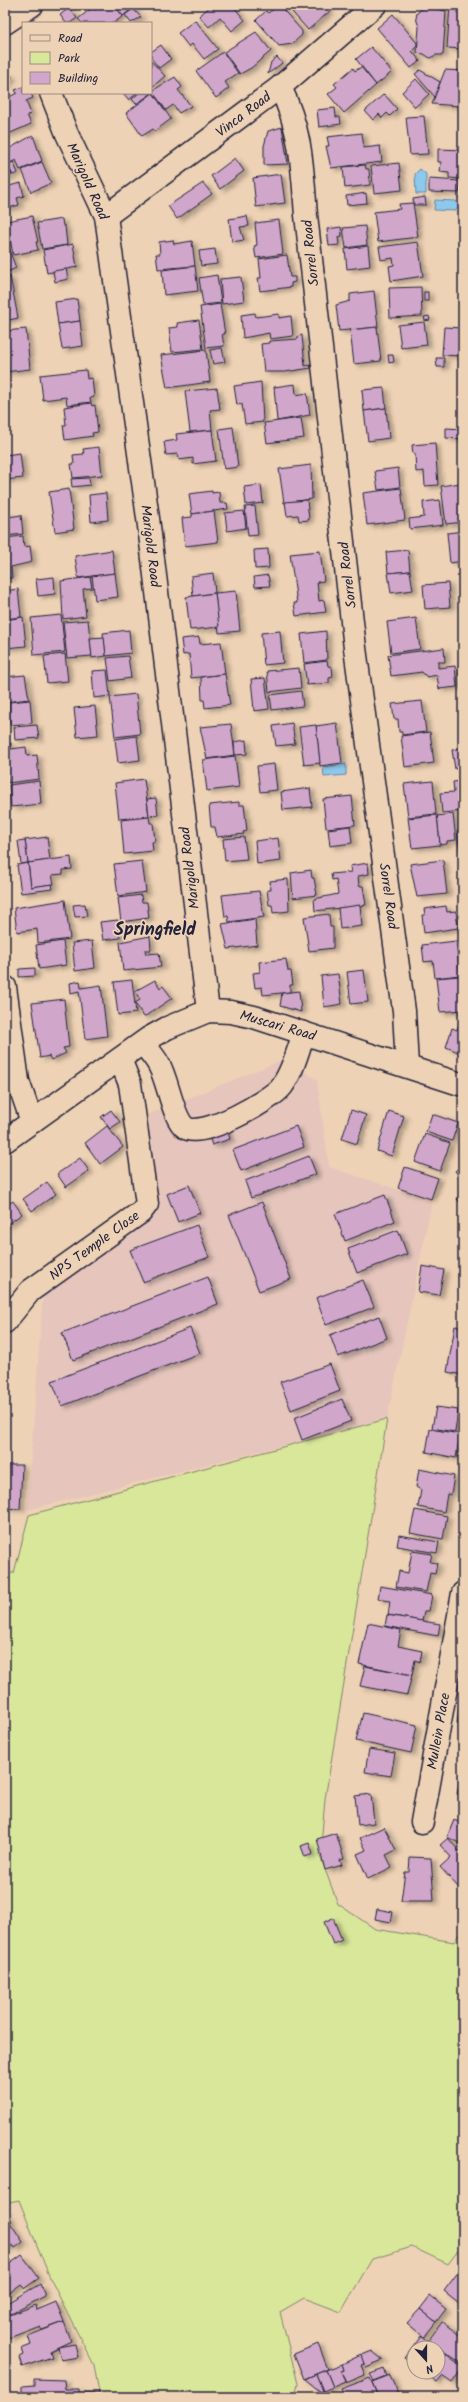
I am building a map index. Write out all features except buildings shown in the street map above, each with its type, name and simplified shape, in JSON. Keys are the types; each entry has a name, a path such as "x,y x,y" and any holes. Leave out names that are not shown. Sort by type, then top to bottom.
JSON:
{"street":[{"name":"Vinca Road","path":"106,216 280,87 375,5"},
{"name":"Sorrel Road","path":"280,87 297,128 302,163 306,215 355,648 404,1011 407,1066"},
{"name":"Marigold Road","path":"51,94 67,134 106,216 149,526 208,1011"},
{"path":"5,987 18,1080 32,1122"},
{"name":"Muscari Road","path":"5,1141 143,1043 187,1018 208,1011 231,1012 254,1017 304,1032 463,1085"},
{"path":"143,1043 159,1064 179,1120 185,1128 193,1131 211,1128 269,1099 282,1086 292,1068 304,1032"},
{"name":"NPS Temple Close","path":"5,1322 30,1292 142,1212 147,1204 130,1084 120,1059"},
{"name":"Mullein Place","path":"422,1822 463,1593"}],"shaded area":[{"path":"285,1059 317,1080 329,1167 432,1201 387,1419 27,1510 43,1295 160,1206 145,1116"}],"green space":[{"path":"387,1419 325,1799 320,1856 338,1904 375,1929 454,1942 463,1929 463,2244 448,2264 412,2247 372,2259 341,2312 304,2298 280,2312 298,2384 295,2397 100,2397 94,2366 50,2278 19,2200 5,2203 5,1574 14,1573 29,1515"}],"water":[{"path":"420,169 426,174 426,194 416,194 415,174"},
{"path":"435,200 456,201 459,207 455,211 434,210"},
{"path":"346,764 346,775 324,777 323,767"}],"district":[{"name":"Springfield","path":"155,929"}]}
